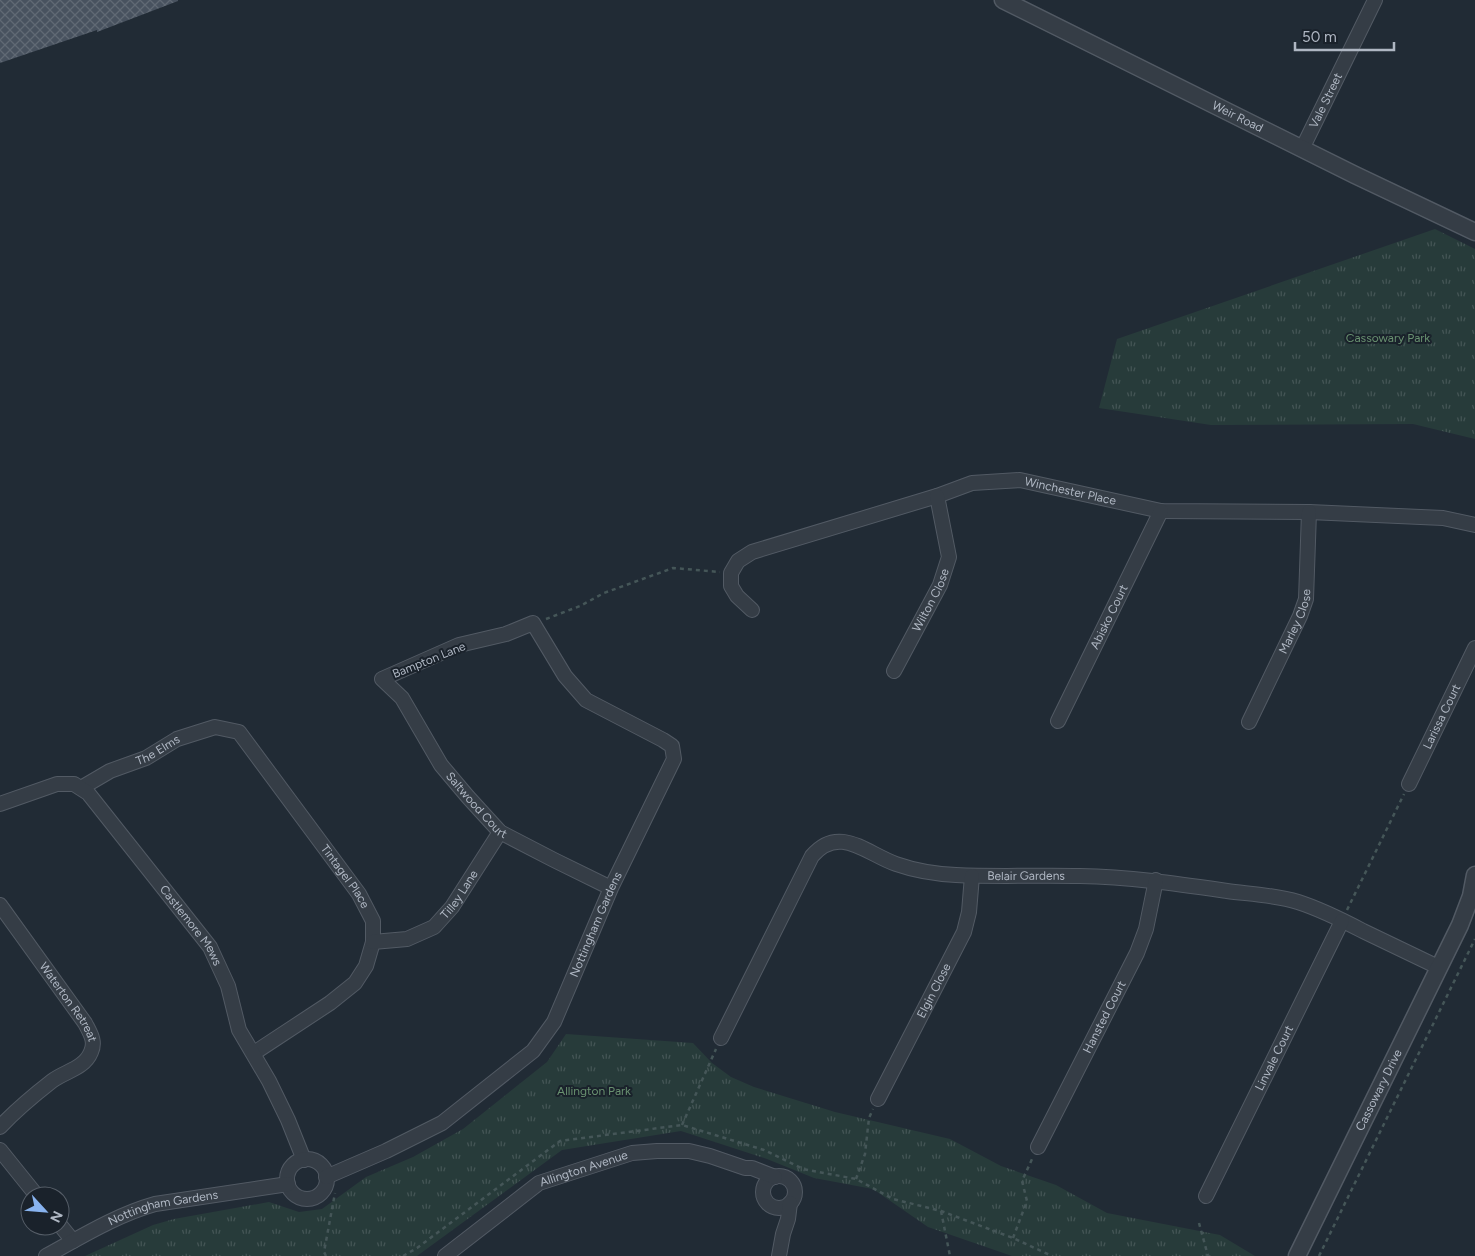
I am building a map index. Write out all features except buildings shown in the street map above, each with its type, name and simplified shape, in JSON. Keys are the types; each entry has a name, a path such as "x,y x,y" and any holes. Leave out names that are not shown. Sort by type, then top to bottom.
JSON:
{"street":[{"name":"Weir Road","path":"1003,0 1302,149 1475,232"},
{"name":"Vale Street","path":"1302,149 1375,0"},
{"name":"Winchester Place","path":"731,573 738,561 752,552 937,496 972,483 1020,480 1161,511 1309,512 1443,518 1475,525"},
{"name":"Wilton Close","path":"894,671 940,585 949,557 937,496"},
{"name":"Abisko Court","path":"1058,721 1161,511"},
{"name":"Marley Close","path":"1249,722 1300,616 1306,599 1309,512"},
{"path":"731,573 731,586 737,596 752,610"},
{"name":"Bampton Lane","path":"382,679 459,645 506,634 533,623"},
{"name":"Nottingham Gardens","path":"326,1177 386,1151 442,1123 533,1051 554,1022 611,888 674,759 672,746 586,700 565,676 533,623"},
{"name":"Larissa Court","path":"1409,784 1475,648"},
{"name":"Saltwood Court","path":"382,679 402,698 441,765 500,832 611,888"},
{"name":"The Elms","path":"81,788 110,771 146,758 177,739 215,727 239,732"},
{"name":"Tintagel Place","path":"239,732 359,894 373,922 372,942 366,966 355,983 330,1003 254,1053"},
{"path":"0,804 57,784 74,784 81,788"},
{"name":"Castlemore Mews","path":"81,788 88,793 210,947 228,986 239,1030 254,1053 288,1120 304,1160"},
{"name":"Tilley Lane","path":"372,942 407,939 434,927 452,907 500,832"},
{"name":"Belair Gardens","path":"720,1038 812,856 819,847 836,841 847,842 894,864 917,871 937,874 972,876 1081,876 1156,880 1272,896 1298,902 1438,967"},
{"name":"Cassowary Drive","path":"1297,1256 1460,925 1475,875"},
{"name":"Elgin Close","path":"878,1099 964,932 969,912 972,876"},
{"name":"Hansted Court","path":"1038,1147 1137,953 1146,929 1156,880"},
{"name":"Waterton Retreat","path":"0,905 86,1023 94,1040 91,1053 78,1068 54,1079 14,1112 0,1127"},
{"name":"Cassowary Drive","path":"1460,925 1475,906"},
{"name":"Linvale Court","path":"1206,1196 1342,921"},
{"path":"0,1150 29,1186"},
{"name":"Allington Avenue","path":"445,1256 539,1183 632,1153 689,1151 745,1168 752,1168 775,1177"},
{"path":"304,1160 314,1161 319,1164 326,1177 322,1192 308,1199 293,1193 288,1184 290,1168 298,1161 304,1160"},
{"path":"745,1168 763,1190 765,1200 772,1206 777,1208 784,1207 790,1203"},
{"path":"763,1190 766,1183 775,1177 785,1177 793,1184 795,1194 790,1203 779,1256"},
{"name":"Nottingham Gardens","path":"46,1256 122,1216 155,1204 288,1184"},
{"path":"777,1208 783,1234"},
{"path":"70,1236 74,1241"}],"path":[{"path":"533,623 580,606 604,593 673,568 731,573"},
{"path":"1342,921 1409,784"},
{"path":"1319,1256 1475,939"},
{"path":"682,1125 720,1038"},
{"path":"856,1180 865,1154 869,1118 878,1099"},
{"path":"403,1256 418,1248 560,1141 682,1125 764,1150 803,1168 856,1180 893,1200 941,1211 1013,1238 1052,1256"},
{"path":"1013,1238 1027,1201 1022,1181 1038,1147"},
{"path":"326,1256 324,1252 335,1193"},
{"path":"941,1211 950,1256"},
{"path":"1200,1223 1208,1256"}],"green space":[{"name":"Cassowary Park","path":"1435,229 1475,249 1475,439 1413,424 1211,425 1099,408 1117,339"},
{"name":"Allington Park","path":"566,1034 693,1043 712,1063 731,1077 754,1087 835,1112 950,1139 1001,1166 1056,1185 1107,1213 1220,1235 1255,1256 1012,1256 928,1227 873,1189 814,1178 767,1159 681,1131 562,1150 417,1256 85,1256 153,1225 174,1219 269,1202 299,1212 322,1209 366,1177 413,1157 463,1129 547,1062"}]}
